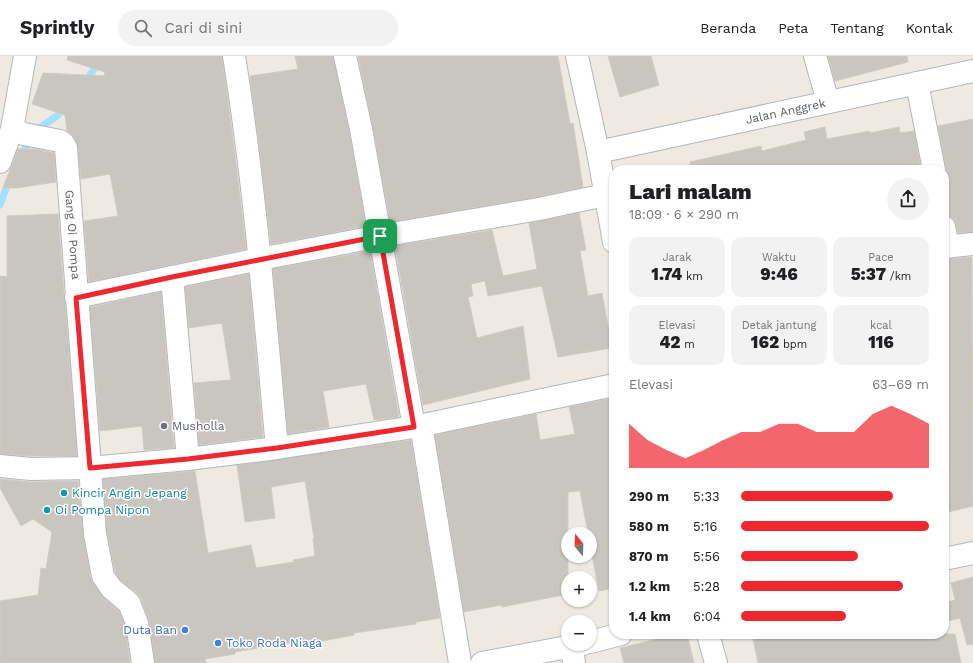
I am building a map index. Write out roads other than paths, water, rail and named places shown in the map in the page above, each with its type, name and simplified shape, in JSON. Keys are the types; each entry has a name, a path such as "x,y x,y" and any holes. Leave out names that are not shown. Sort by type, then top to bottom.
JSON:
{"street":[{"path":"0,162 25,133 24,56"},
{"path":"234,56 242,107 260,259 277,448"},
{"path":"346,56 362,129 380,236 417,426 460,663"},
{"path":"577,56 598,152 609,216"},
{"path":"815,56 828,102"},
{"name":"Jalan Anggrek","path":"598,152 973,71"},
{"path":"917,83 933,165"},
{"name":"Gang Oi Pompa","path":"25,133 63,143 66,153 95,534 103,576 111,588 129,603 137,623 143,663"},
{"path":"76,298 260,259 380,236 539,210 605,195"},
{"path":"949,241 973,244"},
{"path":"172,277 188,459"},
{"path":"0,466 31,469 90,468 188,459 277,448 417,426 609,386"},
{"path":"949,558 973,553"},
{"path":"597,643 609,638"},
{"path":"709,639 716,663"},
{"path":"482,663 566,651"}],"waterway":[{"path":"84,83 104,56"},
{"path":"21,156 35,131 57,116 65,106"},
{"path":"0,205 9,180"}],"place":[{"name":"Musholla","path":"164,426"},
{"name":"Kincir Angin Jepang","path":"64,493"},
{"name":"Oi Pompa Nipon","path":"47,510"},
{"name":"Duta Ban","path":"185,630"},
{"name":"Toko Roda Niaga","path":"218,643"}]}
